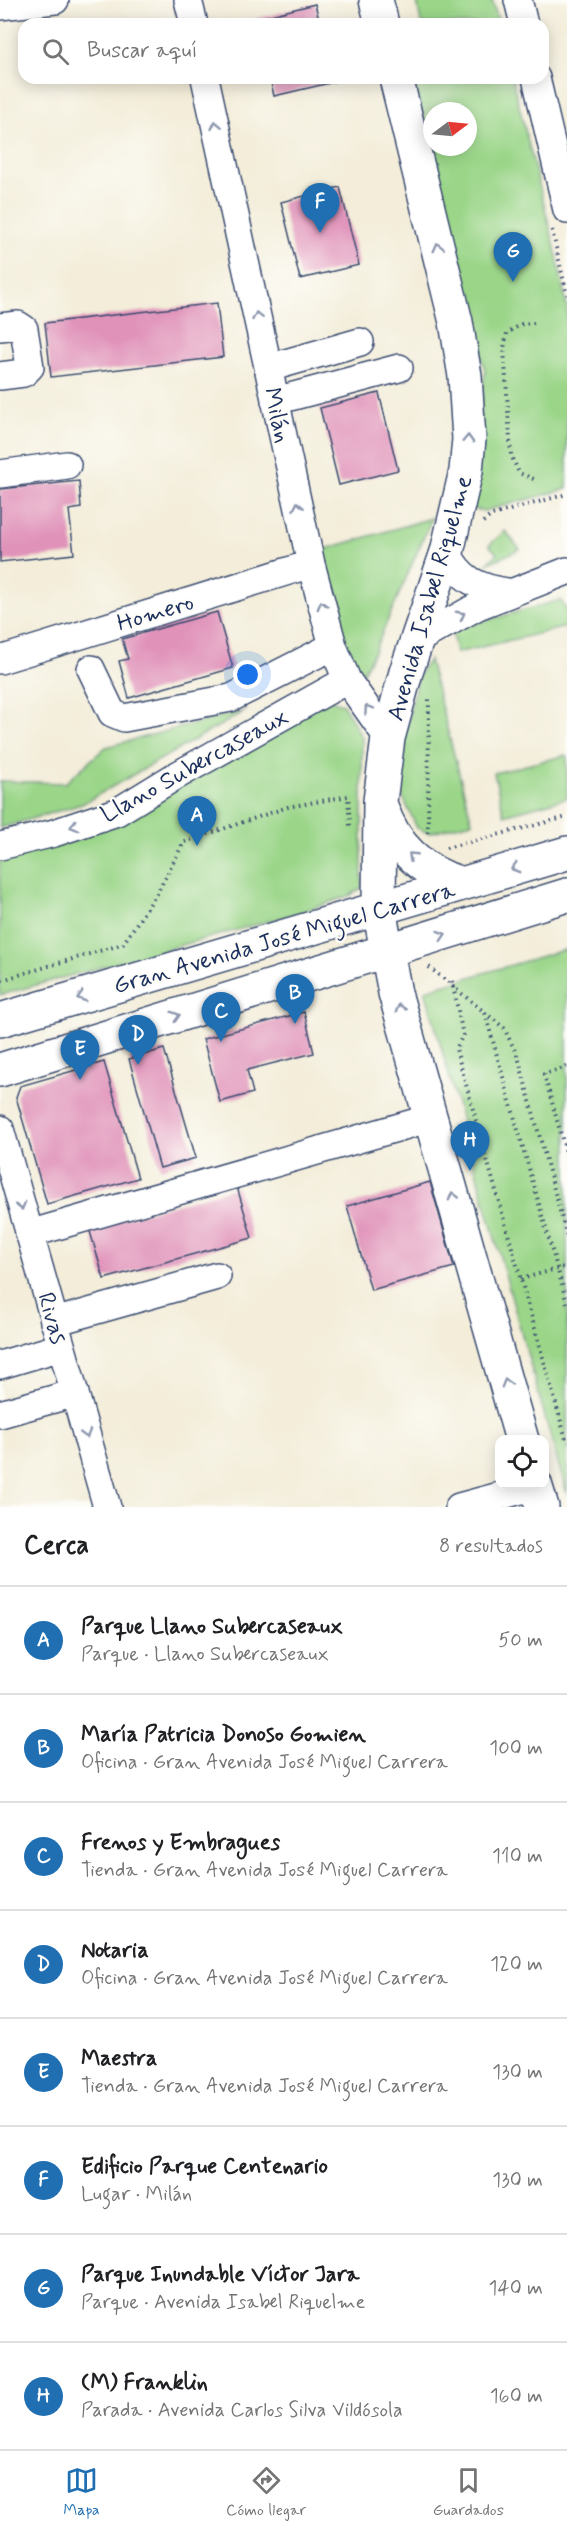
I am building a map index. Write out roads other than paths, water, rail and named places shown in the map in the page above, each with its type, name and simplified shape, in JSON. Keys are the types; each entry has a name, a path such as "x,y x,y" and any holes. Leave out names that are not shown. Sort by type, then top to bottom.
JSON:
{"main road":[{"path":"376,0 380,18"},
{"name":"Avenida Isabel Riquelme","path":"397,84 456,322 465,376 469,430 466,471 447,552 417,640 388,738 380,801 378,909 386,952 521,1435"},
{"path":"380,801 392,832 425,853 430,871 462,884"},
{"name":"Gran Avenida José Miguel Carrera","path":"0,1020 567,853"},
{"name":"Gran Avenida José Miguel Carrera","path":"0,1070 567,895"}],"street":[{"path":"0,6 55,0"},
{"path":"188,0 192,18"},
{"path":"518,0 522,18"},
{"name":"Milán","path":"206,84 311,564 333,646 347,680 388,738"},
{"path":"537,84 567,210"},
{"path":"0,327 18,325 24,329 30,367 24,373 0,376"},
{"path":"268,368 360,342"},
{"path":"275,401 399,368"},
{"path":"0,474 67,465"},
{"path":"447,552 461,574 473,584 508,592"},
{"name":"Homero","path":"0,660 311,564"},
{"path":"417,640 508,592 567,571"},
{"path":"91,669 112,713 124,718 231,698 333,646"},
{"name":"Llano Subercaseaux","path":"0,846 54,833 117,812 174,777 347,680"},
{"path":"29,1233 431,1118"},
{"name":"Rivas","path":"0,1129 107,1507"},
{"path":"0,1365 58,1334 217,1276"},
{"path":"0,1414 75,1393"},
{"path":"459,1507 538,1492"}],"place":[{"name":"Edificio Parque Centenario","path":"320,233"},
{"name":"Parque Inundable Víctor Jara","path":"513,282"},
{"name":"Parque Llano Subercaseaux","path":"197,846"},
{"name":"María Patricia Donoso Gomien","path":"295,1024"},
{"name":"Frenos y Embragues","path":"221,1042"},
{"name":"Notaria","path":"138,1065"},
{"name":"Maestra","path":"80,1080"},
{"name":"(M) Franklin","path":"470,1171"}]}
